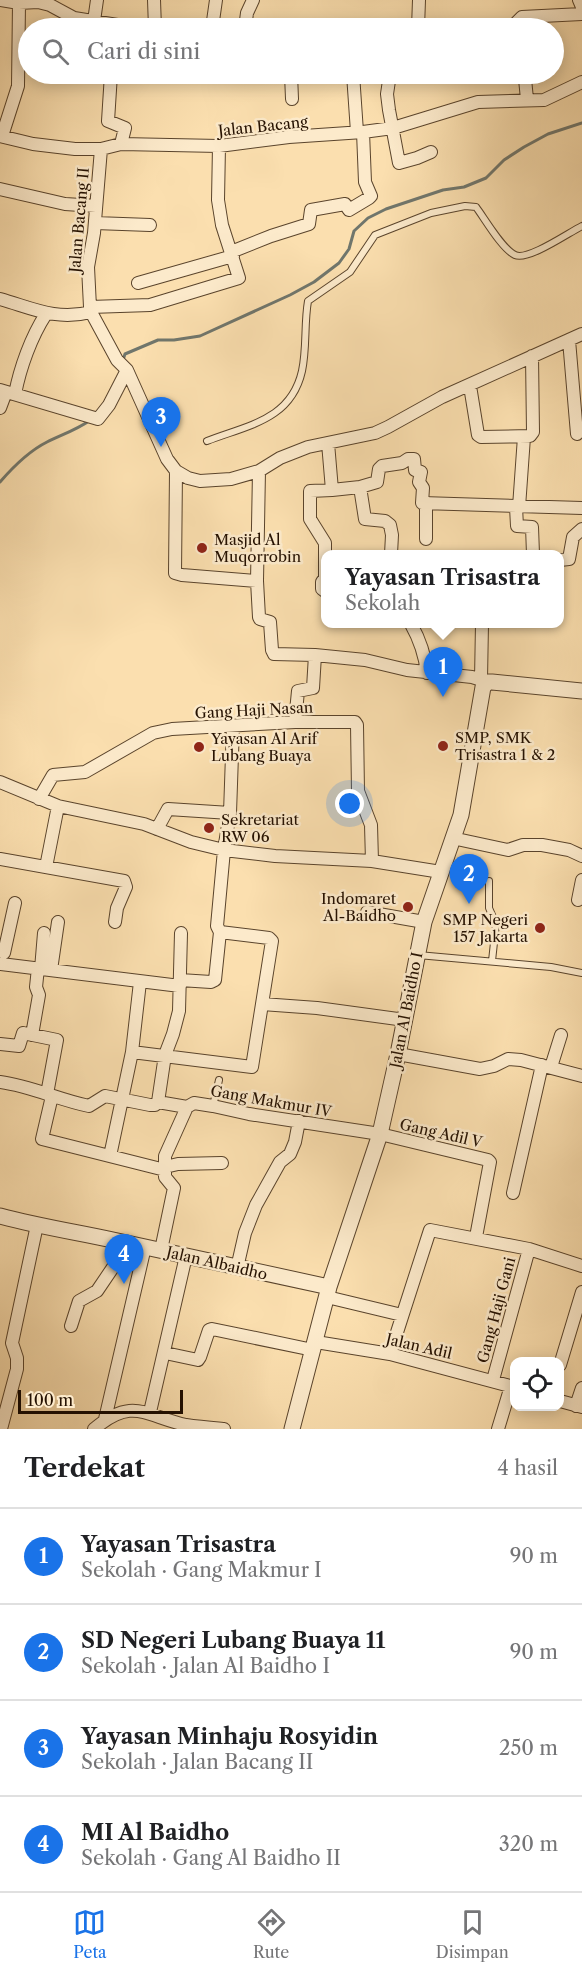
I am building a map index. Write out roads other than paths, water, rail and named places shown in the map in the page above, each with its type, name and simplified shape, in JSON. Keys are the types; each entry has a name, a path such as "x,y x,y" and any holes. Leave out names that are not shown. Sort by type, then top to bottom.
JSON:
{"street":[{"path":"1,0 50,4 74,18"},
{"path":"94,18 97,0"},
{"path":"154,0 154,18"},
{"path":"213,18 216,0"},
{"path":"246,18 253,0"},
{"path":"418,18 419,0"},
{"path":"579,0 582,7"},
{"path":"19,3 20,18"},
{"path":"521,18 582,15"},
{"name":"Jalan Bacang","path":"1,136 51,147 101,149 121,144 219,146 393,128 478,102 544,100 582,82"},
{"path":"1,136 18,84"},
{"path":"110,84 108,121 125,128 121,144"},
{"path":"291,84 292,99"},
{"path":"138,283 232,254 271,236 309,224 311,210 345,204 349,210 371,196 365,182 354,84"},
{"path":"388,84 387,94 399,163 431,152"},
{"path":"526,84 527,99"},
{"path":"0,299 46,314 69,316 90,310 150,305 239,278 222,225 218,200 219,146"},
{"name":"Jalan Bacang II","path":"101,149 95,223 88,267 90,310 123,366 167,459 176,471"},
{"path":"0,189 65,204 96,206"},
{"path":"95,223 150,225"},
{"path":"0,408 7,392 17,382 38,326 46,314"},
{"path":"257,581 175,573 176,471 188,478 215,481 259,471 291,453 308,447 375,433 442,397 582,334"},
{"path":"569,340 577,434"},
{"path":"470,386 478,435 481,437 530,436 532,434 532,356"},
{"path":"7,392 94,417 109,405 123,366"},
{"path":"524,437 517,526 532,527 533,550"},
{"path":"328,443 332,490"},
{"path":"325,550 325,543 310,519 309,492 360,487 378,481 378,471 382,466 402,463 408,459 414,459 415,470 421,472 419,482 423,488 421,502 582,508"},
{"path":"259,471 257,581 259,617 270,622 274,654 365,660 427,673 582,691"},
{"path":"360,487 365,519 385,521 390,525 391,550"},
{"path":"426,502 426,539"},
{"path":"564,560 569,559 573,537 582,529"},
{"path":"413,628 425,655 427,673"},
{"path":"482,628 485,681"},
{"path":"295,722 298,692 313,688 315,655"},
{"name":"Jalan Al Baidho I","path":"292,1429 328,1292 380,1134 424,922 461,815 485,681"},
{"name":"Gang Haji Nasan","path":"39,799 53,775 85,772 153,733 168,730 295,722 354,722 356,724 358,791 371,822 372,861"},
{"path":"15,903 1,961 140,982 180,983 215,980 220,932 217,926 230,813 233,726"},
{"path":"0,782 58,806 144,824 191,842 224,850 275,856 372,861 441,872"},
{"path":"46,867 58,806"},
{"path":"157,829 168,809 230,813"},
{"path":"452,838 508,850 523,845 542,845 569,850 582,856"},
{"path":"0,859 124,881 126,887 117,909 115,922"},
{"path":"578,900 582,880"},
{"path":"368,912 424,922"},
{"path":"32,1035 39,995 36,987 58,922"},
{"path":"132,1052 252,1067 271,939 220,932"},
{"path":"43,969 44,933"},
{"path":"158,1102 165,1055 172,1040 179,1011 181,933"},
{"path":"110,1156 132,1052 140,982"},
{"path":"262,1004 318,1008 405,1020"},
{"path":"0,1044 19,1046 23,1033 57,1040 42,1139 165,1168 178,1164 222,1163"},
{"path":"513,1193 546,1066 561,1035"},
{"path":"398,1054 480,1069 508,1059 581,1074"},
{"name":"Gang Makmur IV","path":"0,1082 17,1084 89,1106 105,1096 150,1105 158,1102 187,1107 194,1103 249,1114 380,1134"},
{"path":"161,1250 174,1188 166,1178 166,1152 173,1142 187,1107"},
{"path":"237,1268 245,1233 256,1205 280,1162 290,1154 299,1121"},
{"name":"Gang Adil V","path":"380,1134 489,1161 476,1237"},
{"name":"Jalan Albaidho","path":"0,1216 161,1250 328,1292"},
{"path":"1,1429 17,1370 17,1358 12,1343 37,1225"},
{"path":"390,1354 430,1230 529,1249 582,1266"},
{"path":"71,1326 79,1301 97,1291 120,1257 125,1242"},
{"path":"105,1419 145,1247"},
{"name":"Gang Haji Gani","path":"493,1380 529,1249"},
{"path":"150,1412 186,1256"},
{"path":"328,1292 402,1315"},
{"path":"562,1357 582,1292"},
{"name":"Jalan Adil","path":"165,1353 198,1360 209,1330 212,1329 315,1346 390,1354 510,1386"},
{"path":"564,1402 579,1407 582,1388"},
{"path":"498,1429 510,1395"},
{"path":"94,1429 105,1419 118,1412 150,1412 167,1424 224,1429"}],"lane":[{"path":"207,441 273,416 288,403 302,371 308,301 350,272 375,235 431,213 465,206 476,207 508,250 516,256 528,255 582,226"},
{"path":"489,881 489,908 496,924 492,961"},
{"path":"417,955 551,967 582,973"},
{"path":"213,1106 219,1080"}],"waterway":[{"path":"123,360 125,354 158,340 200,336 290,295 314,282 339,263 349,249 354,231 368,218 386,209 443,190 464,187 486,178 504,160 524,147 548,134 582,123"},
{"path":"0,482 34,450 89,421"}],"place":[{"name":"Yayasan Minhaju Rosyidin","path":"161,447"},
{"name":"Masjid Al Muqorrobin","path":"202,548"},
{"name":"Yayasan Trisastra","path":"443,697"},
{"name":"SMP, SMK Trisastra 1 & 2","path":"443,746"},
{"name":"Yayasan Al Arif Lubang Buaya","path":"199,747"},
{"name":"Sekretariat RW 06","path":"209,828"},
{"name":"SD Negeri Lubang Buaya 11","path":"469,904"},
{"name":"Indomaret Al-Baidho","path":"408,907"},
{"name":"SMP Negeri 157 Jakarta","path":"540,928"},
{"name":"MI Al Baidho","path":"124,1284"}]}
